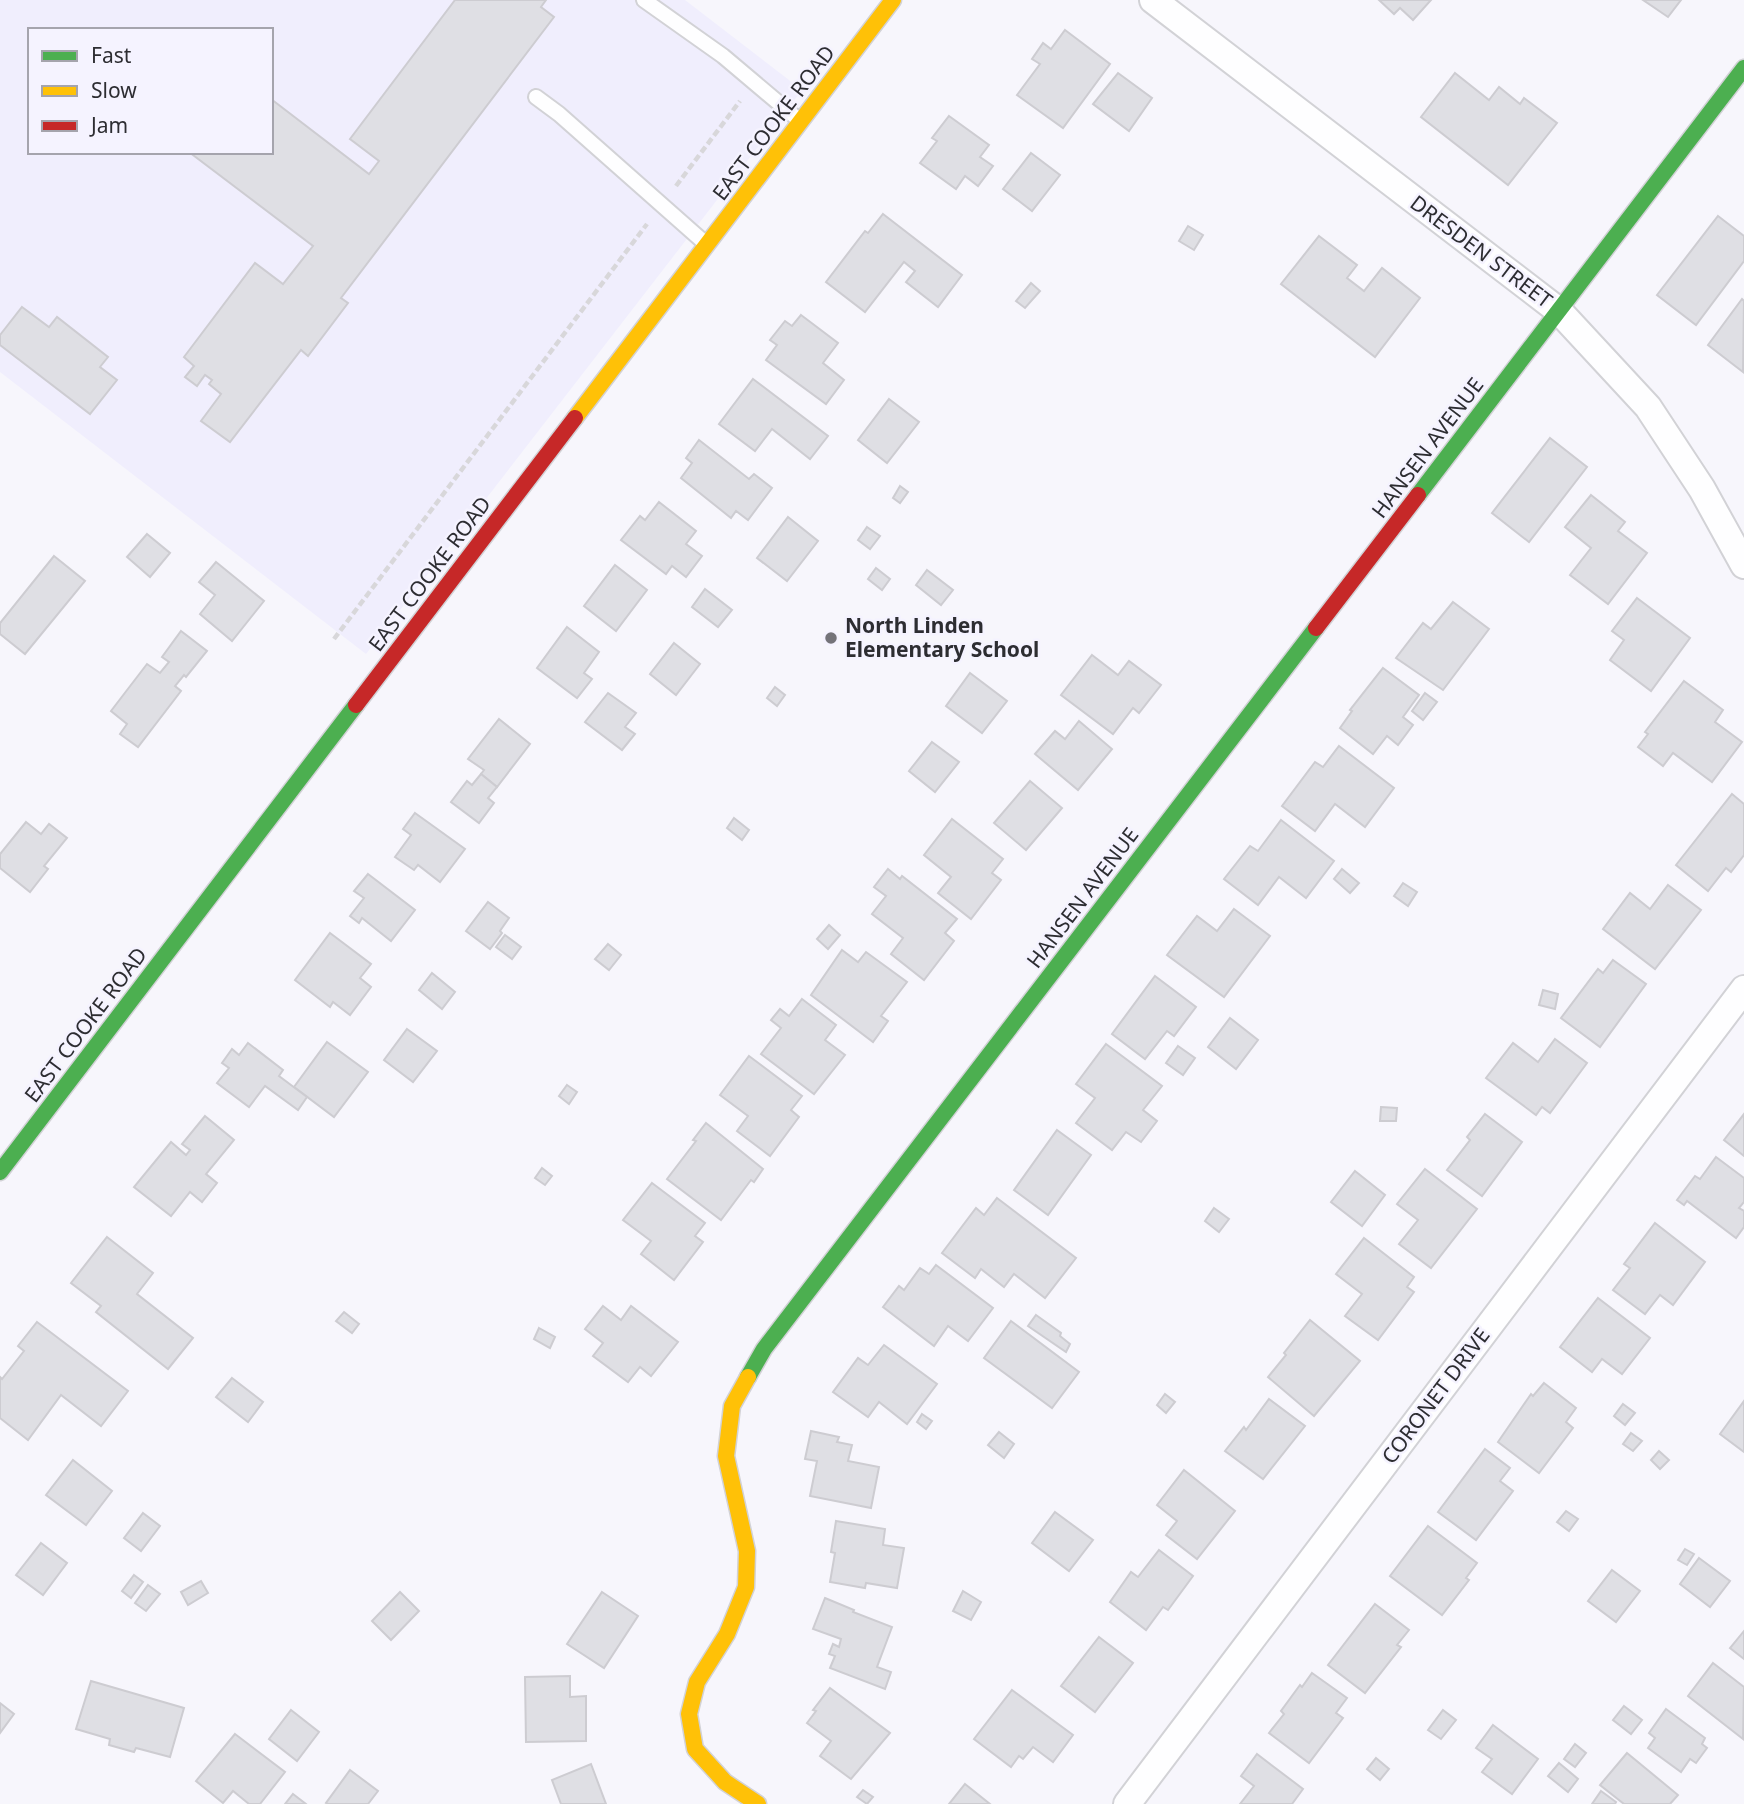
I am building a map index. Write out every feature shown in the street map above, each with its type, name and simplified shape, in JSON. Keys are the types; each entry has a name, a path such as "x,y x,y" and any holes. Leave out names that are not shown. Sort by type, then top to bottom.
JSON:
{"street":[{"name":"EAST COOKE ROAD","path":"0,1172 893,0"},
{"name":"DRESDEN STREET","path":"1153,0 1559,311 1648,407 1702,489 1744,565"},
{"name":"HANSEN AVENUE","path":"758,1804 725,1782 695,1749 689,1714 697,1682 727,1634 746,1587 747,1551 726,1456 732,1406 764,1349 1744,68"},
{"name":"CORONET DRIVE","path":"1127,1804 1744,989"}],"lane":[{"path":"644,0 723,56 801,121"},
{"path":"536,97 559,114 707,245"}],"path":[{"path":"334,639 754,82"}],"shaded area":[{"path":"0,0 685,0 802,90 366,654 0,372"}],"building":[{"path":"455,0 546,0 541,7 554,17 341,298 348,303 308,356 301,350 230,442 201,421 221,394 209,384 212,380 205,375 197,386 185,377 194,366 184,357 255,263 283,284 313,246 192,154 273,154 273,101 369,174 379,161 350,139"},
{"path":"1379,0 1431,0 1413,20 1400,8 1394,14"},
{"path":"1643,0 1681,0 1668,17"},
{"path":"1065,30 1110,64 1063,128 1017,95 1040,64 1032,59 1043,43 1051,49"},
{"path":"1118,73 1152,98 1129,131 1093,104"},
{"path":"1455,73 1489,100 1499,87 1520,104 1524,98 1557,123 1508,185 1421,117"},
{"path":"949,116 989,145 980,157 993,166 978,186 965,176 956,189 920,163 937,141 932,138"},
{"path":"1031,153 1060,175 1032,211 1003,189"},
{"path":"883,214 962,275 938,307 906,282 915,271 904,262 865,312 826,282 865,231 868,233"},
{"path":"1718,216 1744,236 1744,261 1696,325 1657,295"},
{"path":"1188,226 1203,235 1194,250 1179,241"},
{"path":"1319,236 1357,265 1347,278 1364,291 1382,268 1420,298 1375,357 1281,284"},
{"path":"1031,283 1040,291 1025,308 1016,301"},
{"path":"1742,299 1744,301 1743,372 1708,345"},
{"path":"22,307 49,327 57,317 108,357 100,367 117,380 90,414 0,345 0,335"},
{"path":"801,315 838,343 823,363 844,380 826,404 766,360 777,345 770,340 785,321 792,326"},
{"path":"753,379 828,436 810,459 772,429 755,451 719,424"},
{"path":"889,399 919,422 887,463 858,440"},
{"path":"1550,438 1587,467 1529,542 1492,513"},
{"path":"699,440 749,479 754,474 772,488 748,520 736,511 731,518 681,478 692,463 686,458"},
{"path":"900,486 908,492 900,503 893,498"},
{"path":"1591,495 1625,522 1618,531 1647,553 1608,604 1570,575 1591,548 1565,527"},
{"path":"659,502 696,531 686,544 702,556 686,577 672,566 666,574 621,540 640,516 645,520"},
{"path":"788,517 818,541 787,581 757,558"},
{"path":"867,527 880,536 870,549 858,540"},
{"path":"147,534 170,553 150,577 127,557"},
{"path":"54,556 85,581 25,654 0,634 0,623"},
{"path":"216,562 264,601 232,641 200,614 215,595 199,582"},
{"path":"615,565 647,590 616,631 584,606"},
{"path":"876,568 890,579 882,590 868,579"},
{"path":"927,570 953,590 941,605 916,585"},
{"path":"705,589 732,610 718,627 692,607"},
{"path":"1637,598 1690,638 1651,691 1610,660 1624,640 1612,631"},
{"path":"1453,602 1489,629 1443,690 1396,658 1423,623 1431,629"},
{"path":"567,627 599,652 584,673 592,679 577,698 537,668"},
{"path":"181,631 207,651 175,686 181,691 138,747 120,734 127,724 111,711 147,664 160,673 169,662 162,657"},
{"path":"674,643 700,664 676,695 650,674"},
{"path":"1092,655 1118,675 1129,661 1161,685 1139,713 1133,708 1113,734 1061,695"},
{"path":"1383,668 1419,695 1403,717 1413,725 1398,745 1387,736 1373,754 1340,728 1352,711 1350,710"},
{"path":"970,673 1007,701 982,733 946,706"},
{"path":"1684,681 1723,710 1715,722 1742,742 1712,782 1673,753 1663,766 1638,747 1648,734 1645,732"},
{"path":"775,687 785,695 777,706 767,698"},
{"path":"608,693 636,713 625,727 635,734 622,750 585,722"},
{"path":"1425,693 1437,702 1423,720 1412,711"},
{"path":"499,719 530,744 497,787 481,774 484,770 468,759"},
{"path":"1079,721 1112,749 1078,790 1035,754 1055,731 1065,739"},
{"path":"932,742 959,762 935,792 909,771"},
{"path":"1339,746 1394,788 1365,827 1335,804 1315,831 1282,806 1315,762 1323,767"},
{"path":"481,774 497,787 488,798 494,803 479,823 451,802 467,781 472,785"},
{"path":"1030,781 1062,808 1026,850 994,823"},
{"path":"1732,794 1744,804 1744,855 1731,872 1726,868 1708,891 1676,865"},
{"path":"415,813 465,849 440,882 418,865 414,870 395,857 411,835 403,829"},
{"path":"734,818 749,830 742,840 727,828"},
{"path":"952,819 1003,859 992,873 1001,880 971,919 938,893 951,877 924,855"},
{"path":"1281,820 1334,861 1306,898 1279,877 1258,905 1224,879 1250,846 1258,851"},
{"path":"26,822 41,834 49,824 67,838 44,866 48,869 30,892 0,868 0,854"},
{"path":"888,869 900,879 902,876 957,919 945,933 954,941 924,980 891,954 903,938 872,914 886,896 874,887"},
{"path":"1342,869 1359,883 1350,893 1334,879"},
{"path":"368,874 415,910 391,941 362,918 359,923 350,916 364,898 354,891"},
{"path":"1403,883 1417,892 1408,906 1394,896"},
{"path":"1668,885 1701,910 1655,969 1603,929 1630,893 1650,909"},
{"path":"488,902 509,918 490,949 466,931"},
{"path":"1234,909 1270,936 1224,997 1167,955 1197,916 1217,931"},
{"path":"829,925 840,935 828,949 817,939"},
{"path":"330,933 371,964 360,978 371,987 350,1015 333,1002 330,1007 295,980"},
{"path":"505,935 521,947 512,959 496,947"},
{"path":"608,944 621,955 609,970 595,959"},
{"path":"842,950 858,962 866,952 907,982 881,1016 888,1021 873,1042 811,995"},
{"path":"1613,960 1646,984 1600,1047 1561,1018 1598,969 1603,973"},
{"path":"432,973 455,992 442,1009 419,990"},
{"path":"1155,976 1196,1007 1174,1036 1167,1031 1145,1059 1112,1034"},
{"path":"1543,990 1558,994 1555,1009 1539,1005"},
{"path":"802,999 836,1025 825,1040 845,1055 814,1094 761,1054 781,1028 771,1020 780,1009 789,1016"},
{"path":"1230,1018 1258,1040 1236,1069 1208,1047"},
{"path":"407,1029 437,1051 413,1082 384,1060"},
{"path":"1555,1039 1587,1063 1550,1113 1542,1107 1536,1115 1486,1078 1513,1043 1538,1062"},
{"path":"327,1042 368,1072 334,1117 294,1087"},
{"path":"248,1043 283,1070 279,1076 307,1097 298,1110 265,1086 249,1107 217,1083 229,1068 222,1063 232,1049 239,1055"},
{"path":"1106,1044 1162,1086 1143,1110 1157,1121 1141,1142 1126,1132 1112,1150 1076,1123 1095,1098 1076,1084"},
{"path":"1178,1046 1195,1058 1183,1075 1166,1063"},
{"path":"749,1056 802,1096 791,1110 799,1117 770,1156 737,1131 748,1116 720,1095"},
{"path":"567,1085 577,1092 569,1104 559,1096"},
{"path":"1381,1107 1397,1108 1396,1121 1380,1121"},
{"path":"1485,1114 1522,1142 1482,1196 1447,1170 1470,1140 1467,1137"},
{"path":"1744,1114 1744,1156 1724,1140"},
{"path":"205,1116 234,1140 206,1174 217,1183 202,1202 190,1192 171,1216 134,1187 171,1142 186,1155 190,1150 182,1144"},
{"path":"706,1123 763,1169 754,1182 751,1180 721,1220 667,1179"},
{"path":"1057,1130 1091,1155 1048,1215 1014,1190"},
{"path":"1716,1157 1744,1178 1744,1202 1739,1208 1744,1211 1744,1227 1736,1238 1687,1201 1684,1205 1677,1200 1695,1176 1700,1179"},
{"path":"542,1168 552,1176 545,1185 535,1178"},
{"path":"1425,1169 1477,1209 1431,1268 1399,1244 1418,1220 1397,1204"},
{"path":"1355,1171 1385,1195 1362,1226 1331,1202"},
{"path":"652,1183 705,1223 695,1236 703,1242 674,1280 641,1254 651,1241 623,1220"},
{"path":"997,1198 1076,1258 1045,1298 1014,1274 1004,1287 981,1269 975,1278 942,1253 976,1208 984,1215"},
{"path":"1214,1208 1229,1219 1219,1232 1205,1221"},
{"path":"1655,1223 1705,1262 1673,1305 1660,1295 1645,1314 1613,1290 1630,1268 1624,1264"},
{"path":"107,1237 153,1273 137,1294 193,1338 168,1369 96,1312 101,1306 71,1283"},
{"path":"1364,1238 1414,1277 1407,1287 1414,1292 1378,1340 1345,1316 1362,1294 1336,1274"},
{"path":"936,1265 993,1308 968,1341 948,1326 934,1346 883,1307 899,1286 904,1290 920,1268 929,1274"},
{"path":"1598,1298 1650,1338 1622,1374 1602,1359 1592,1372 1560,1347"},
{"path":"603,1306 621,1320 631,1306 678,1342 651,1376 640,1367 628,1382 593,1356 603,1343 585,1329"},
{"path":"344,1312 359,1324 352,1333 336,1321"},
{"path":"1036,1315 1061,1333 1060,1336 1070,1344 1066,1352 1028,1326"},
{"path":"1310,1320 1360,1361 1314,1416 1268,1377"},
{"path":"1011,1321 1079,1372 1052,1408 984,1358"},
{"path":"37,1322 128,1391 101,1426 61,1395 28,1440 0,1418 0,1377 2,1379 24,1351 18,1346"},
{"path":"539,1328 555,1337 550,1348 534,1339"},
{"path":"884,1345 937,1384 907,1424 879,1402 868,1417 833,1392 858,1358 868,1365"},
{"path":"232,1378 263,1402 248,1422 216,1397"},
{"path":"1544,1383 1576,1408 1566,1422 1573,1428 1539,1473 1498,1442 1531,1394 1533,1396"},
{"path":"1165,1394 1175,1402 1166,1413 1157,1405"},
{"path":"1269,1399 1305,1426 1263,1479 1225,1451 1244,1427 1246,1430"},
{"path":"1744,1401 1744,1452 1720,1434"},
{"path":"1623,1404 1635,1413 1625,1425 1614,1416"},
{"path":"922,1414 932,1421 926,1429 917,1422"},
{"path":"811,1431 839,1437 837,1442 852,1445 848,1461 879,1467 871,1508 810,1496 817,1461 805,1459"},
{"path":"999,1432 1014,1444 1004,1458 988,1445"},
{"path":"1631,1433 1642,1441 1633,1451 1623,1444"},
{"path":"1485,1449 1510,1468 1500,1481 1513,1491 1476,1540 1438,1512"},
{"path":"1659,1451 1669,1460 1660,1469 1651,1460"},
{"path":"73,1460 112,1491 86,1525 46,1495"},
{"path":"1184,1470 1235,1511 1197,1559 1166,1535 1177,1521 1157,1505"},
{"path":"1566,1511 1578,1519 1569,1531 1557,1522"},
{"path":"1055,1512 1093,1540 1069,1571 1032,1543"},
{"path":"143,1513 160,1526 141,1551 124,1538"},
{"path":"836,1521 885,1529 883,1545 904,1548 897,1588 866,1583 865,1588 830,1582 835,1553 831,1552"},
{"path":"1428,1526 1477,1563 1466,1578 1469,1580 1442,1615 1390,1576"},
{"path":"41,1543 67,1563 43,1595 16,1575"},
{"path":"1685,1549 1694,1554 1687,1565 1678,1560"},
{"path":"1159,1550 1193,1576 1168,1610 1163,1607 1146,1630 1110,1602 1131,1572 1138,1577"},
{"path":"1699,1558 1730,1581 1710,1607 1680,1584"},
{"path":"1612,1570 1640,1591 1616,1622 1588,1601"},
{"path":"134,1575 143,1582 131,1598 122,1591"},
{"path":"201,1581 208,1593 188,1605 181,1592"},
{"path":"148,1585 160,1594 146,1611 135,1603"},
{"path":"963,1591 981,1602 971,1620 953,1611"},
{"path":"400,1592 419,1611 391,1640 372,1621"},
{"path":"602,1592 638,1616 604,1668 567,1644"},
{"path":"825,1598 892,1627 877,1667 891,1672 885,1689 830,1668 835,1656 829,1654 833,1644 839,1647 841,1639 813,1629"},
{"path":"1375,1604 1409,1630 1397,1645 1401,1647 1365,1693 1328,1665"},
{"path":"1744,1631 1744,1659 1730,1648"},
{"path":"1099,1637 1133,1663 1095,1712 1061,1686"},
{"path":"1713,1663 1744,1687 1743,1739 1688,1696"},
{"path":"1312,1673 1347,1698 1336,1713 1343,1718 1309,1763 1269,1733 1284,1714 1281,1711"},
{"path":"570,1676 570,1697 586,1696 586,1741 526,1742 525,1677"},
{"path":"91,1681 184,1708 170,1757 136,1748 134,1752 109,1745 110,1739 76,1729"},
{"path":"830,1688 890,1733 851,1779 820,1756 831,1741 807,1723 816,1711 813,1710"},
{"path":"1012,1690 1073,1735 1053,1762 1033,1747 1023,1759 1019,1756 1011,1767 974,1739"},
{"path":"0,1703 14,1714 0,1733"},
{"path":"1624,1706 1642,1720 1631,1734 1613,1720"},
{"path":"1666,1709 1705,1738 1702,1744 1707,1748 1696,1763 1690,1759 1681,1772 1648,1748 1655,1738 1649,1733"},
{"path":"291,1710 319,1732 297,1761 269,1739"},
{"path":"1443,1710 1456,1720 1441,1739 1428,1730"},
{"path":"1493,1725 1538,1759 1512,1794 1482,1772 1492,1759 1476,1748"},
{"path":"235,1734 285,1772 260,1804 249,1804 233,1791 223,1803 196,1781"},
{"path":"1575,1744 1586,1753 1575,1767 1564,1759"},
{"path":"1627,1753 1678,1795 1670,1804 1624,1804 1600,1785"},
{"path":"1257,1754 1303,1789 1292,1804 1240,1804 1254,1786 1241,1776"},
{"path":"1376,1758 1389,1769 1380,1780 1367,1769"},
{"path":"1559,1763 1578,1779 1568,1792 1548,1776"},
{"path":"591,1764 606,1804 561,1804 552,1780"},
{"path":"350,1770 378,1791 368,1804 326,1803"},
{"path":"965,1784 990,1804 949,1804"},
{"path":"863,1790 873,1797 867,1804 857,1797"},
{"path":"1601,1791 1616,1802 1615,1804 1592,1804"},
{"path":"293,1794 306,1804 285,1804"}],"traffic: fast":[{"path":"1418,495 1744,68"},
{"path":"748,1377 764,1349 1316,628"},
{"path":"0,1172 356,705"}],"traffic: slow":[{"path":"575,418 893,0"},
{"path":"748,1377 732,1406 726,1456 747,1551 746,1587 727,1634 697,1682 689,1714 695,1749 725,1782 758,1804"}],"traffic: jam":[{"path":"356,705 575,418"},
{"path":"1316,628 1418,495"}],"place":[{"name":"North Linden Elementary School","path":"831,638"}]}
